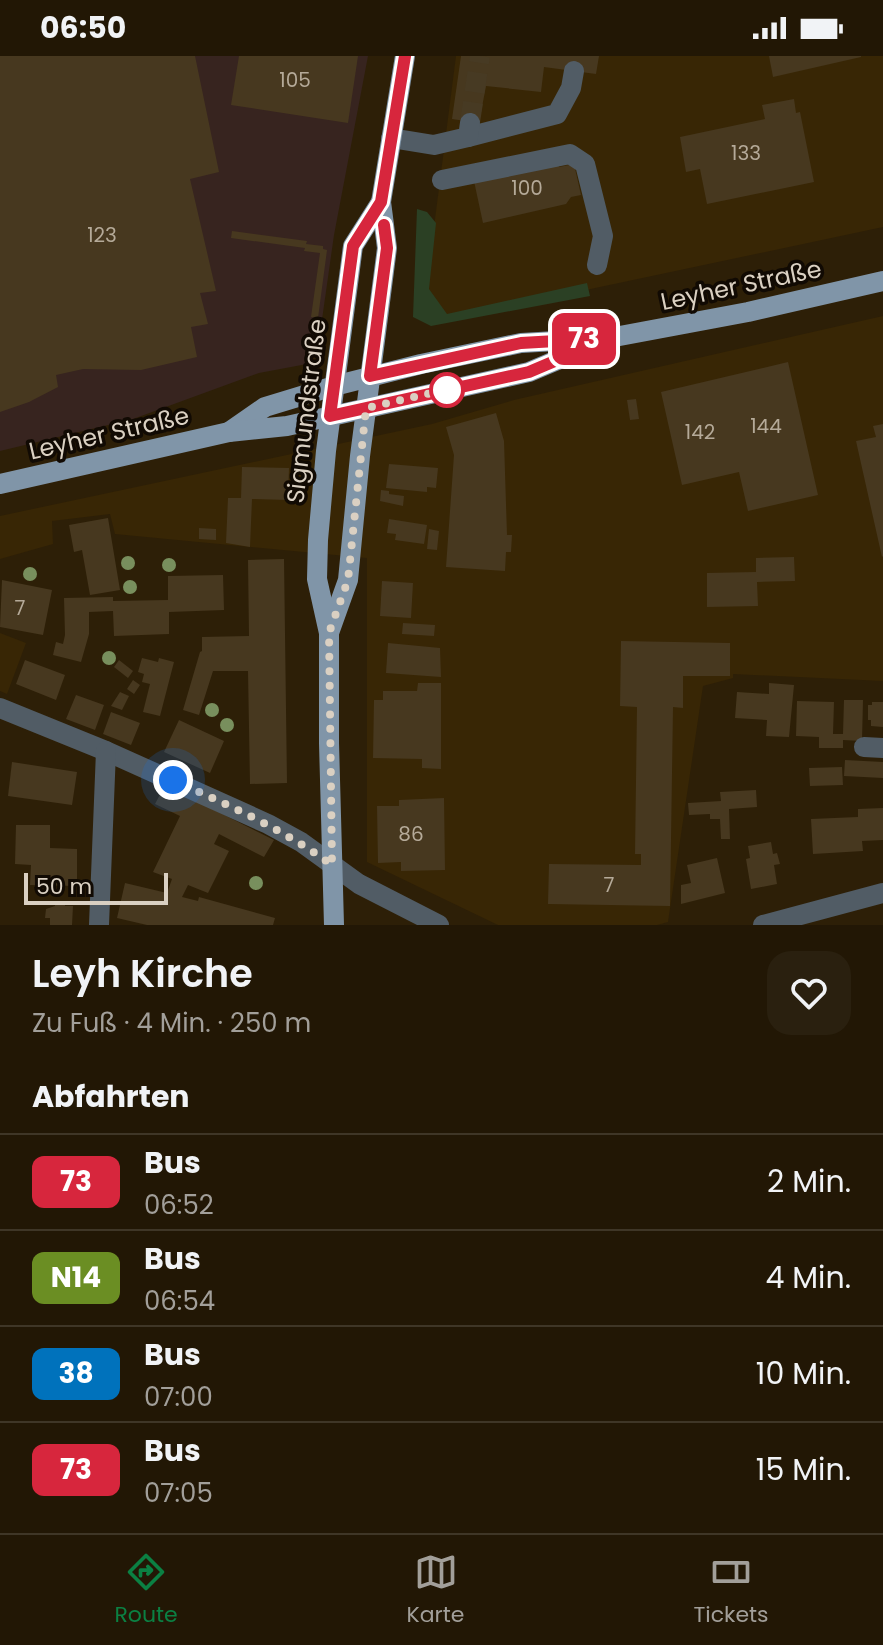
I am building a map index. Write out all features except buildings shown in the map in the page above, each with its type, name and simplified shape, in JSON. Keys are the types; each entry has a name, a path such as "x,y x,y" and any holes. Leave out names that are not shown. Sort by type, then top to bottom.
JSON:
{"main road":[{"name":"Sigmundstraße","path":"329,633 348,580 387,248 381,202 405,56"},
{"name":"Sigmundstraße","path":"334,925 329,633 317,579 321,498 353,246 381,202"},
{"name":"Leyher Straße","path":"229,432 265,407 370,376 521,343 609,338 761,310 883,281"},
{"name":"Leyher Straße","path":"0,484 229,432 268,430 529,372 609,338"}],"street":[{"path":"391,138 434,145 469,129 557,114 571,88 574,71"},
{"path":"442,180 570,154 585,164 603,236 597,265"},
{"path":"0,708 106,751 268,824 301,842 359,884 439,925"},
{"path":"99,925 106,751"},
{"path":"763,925 883,893"}],"shaded area":[{"path":"0,56 368,56 334,235 317,355 307,364 259,373 133,419 0,451"},
{"path":"456,56 883,56 883,227 449,319 426,289"},
{"path":"883,316 883,681 733,674 733,678 703,686 668,922 657,925 498,925 367,862 367,558 115,534 110,514 52,521 53,544 0,559 0,516 432,424 514,400"},
{"path":"0,633 26,643 7,694 0,691"}],"green space":[{"path":"417,209 427,212 436,223 429,289 447,314 587,283 590,296 431,326 413,317"}],"tunnel":[{"path":"470,122 480,56"}],"bus line":[{"name":"73","path":"384,225 387,248 370,376 521,343 609,338 529,372 330,416 353,246 381,202 405,56"}],"route":[{"path":"173,780 268,824 301,842 332,865 329,633 348,580 366,408 447,390"}]}
